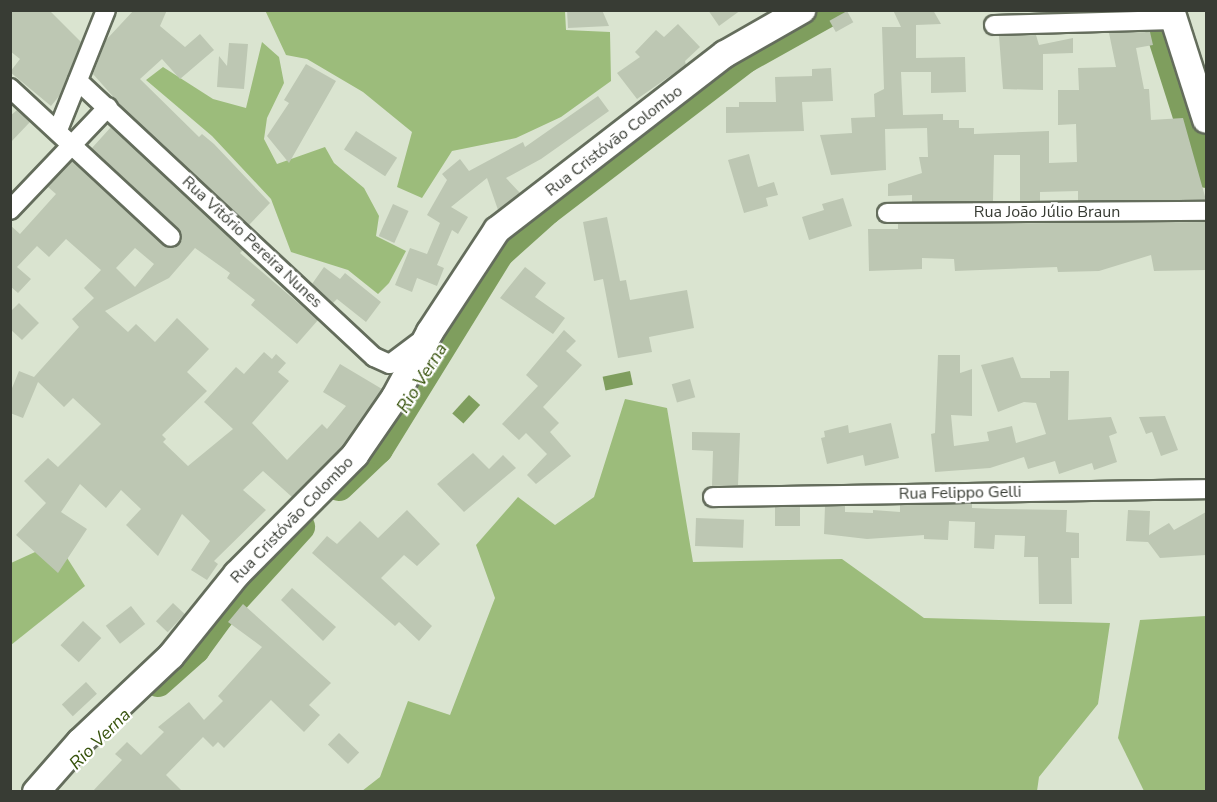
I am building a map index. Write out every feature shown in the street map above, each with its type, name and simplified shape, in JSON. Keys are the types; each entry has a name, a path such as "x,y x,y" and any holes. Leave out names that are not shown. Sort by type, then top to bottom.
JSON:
{"main road":[{"name":"Rua Cristóvão Colombo","path":"36,792 80,742 171,656 237,574 355,455 395,397 430,332 497,230 725,54 802,10"},
{"path":"1172,15 1201,83 1206,120"}],"street":[{"path":"58,130 106,10"},
{"path":"994,25 1143,20 1172,15"},
{"name":"Rua Vitório Pereira Nunes","path":"78,81 374,357 390,364 399,361 430,332"},
{"path":"10,88 171,237"},
{"path":"10,210 108,107"},
{"name":"Rua João Júlio Braun","path":"887,213 1201,211"},
{"name":"Rua Felippo Gelli","path":"712,497 1206,489"}],"shaded area":[{"path":"265,10 565,11 566,30 610,32 611,81 561,117 516,138 452,151 422,198 397,187 412,132 363,92 307,59 286,55"},
{"path":"262,42 279,57 284,83 267,118 264,139 277,164 325,147 334,163 364,188 379,216 376,236 406,251 389,283 378,294 348,270 291,252 271,199 212,136 146,80 163,67 213,99 246,108"},
{"path":"630,371 633,385 606,391 603,377"},
{"path":"469,395 480,405 463,424 452,414"},
{"path":"625,399 667,408 693,562 842,559 924,618 1110,623 1098,704 1039,777 1037,791 362,791 380,777 408,701 450,715 495,598 476,545 518,497 555,525 594,497"},
{"path":"57,542 85,586 11,645 11,563"},
{"path":"1206,616 1206,791 1144,791 1118,738 1140,620"}],"building":[{"path":"10,10 49,10 81,42 60,95 51,106 10,72 20,59 10,51"},
{"path":"134,10 167,10 160,26 185,47 200,34 214,50 180,79 162,59 140,79 199,137 202,134 214,144 270,203 249,225 125,110 93,74 106,40"},
{"path":"567,10 602,10 609,26 568,28"},
{"path":"708,10 741,10 719,26"},
{"path":"893,10 933,10 941,24 916,25 916,58 965,57 966,92 931,93 931,72 901,72 903,115 943,114 943,120 959,120 959,128 974,128 974,134 1049,131 1049,163 1077,162 1076,124 1058,125 1058,90 1079,90 1078,68 1116,67 1109,33 1150,32 1153,45 1136,48 1144,89 1149,89 1151,120 1183,118 1206,200 1078,201 1078,191 1040,192 1040,201 1020,201 1020,155 994,155 993,201 912,202 912,195 888,196 888,184 922,173 919,157 928,157 927,128 885,129 886,170 831,175 820,135 852,133 851,118 875,117 874,94 884,89 882,27 901,27"},
{"path":"847,11 853,22 836,32 830,21"},
{"path":"678,24 700,47 685,61 686,65 637,99 617,73 640,57 635,52 656,30 664,37"},
{"path":"1036,35 1039,45 1073,38 1073,53 1043,54 1043,90 1003,89 999,36"},
{"path":"229,43 248,44 244,89 217,87 219,56 227,66"},
{"path":"306,64 336,81 289,163 267,136 289,103 284,100"},
{"path":"831,68 833,101 802,102 804,131 726,133 726,107 739,107 739,102 776,102 775,77 812,76 812,69"},
{"path":"598,96 609,111 541,159 506,178 520,193 498,210 487,178 451,207 468,217 458,234 452,230 437,265 444,268 437,286 417,278 412,292 395,285 410,248 427,254 440,223 427,215 447,180 442,174 460,159 469,171 523,142 525,147"},
{"path":"17,110 30,122 10,143 10,116"},
{"path":"111,127 243,250 240,253 318,320 297,344 251,305 255,300 227,278 230,273 195,248 169,278 105,311 128,332 136,324 155,342 177,318 209,349 187,372 207,391 162,435 166,439 163,442 188,466 233,429 204,402 236,367 244,374 264,352 272,359 276,354 286,363 278,372 289,381 252,423 287,460 322,424 327,429 346,406 323,392 340,364 382,389 343,445 292,497 263,471 243,490 266,510 214,561 218,564 207,580 191,570 210,541 182,514 158,556 126,525 141,509 121,490 106,508 80,484 61,512 87,529 58,573 16,535 46,503 24,481 48,458 58,467 101,424 73,398 64,407 38,382 23,418 10,413 10,393 19,371 34,377 79,327 72,319 94,298 84,288 101,270 66,239 49,257 37,246 17,267 31,279 18,293 10,286 10,225 20,234 56,194 48,187 72,161 163,245 174,248 182,240 179,229 92,148","holes":["135,248 154,264 135,287 116,268"]},
{"path":"356,131 397,158 385,176 344,149"},
{"path":"749,154 758,187 774,182 778,195 766,198 768,206 744,213 728,160"},
{"path":"843,198 852,226 809,240 802,217 824,210 822,204"},
{"path":"393,204 409,211 394,243 379,236"},
{"path":"607,217 620,281 626,280 630,300 687,290 694,328 649,337 652,352 618,358 603,279 594,281 583,222"},
{"path":"1206,222 1206,270 1154,271 1151,255 1099,271 1058,272 1057,267 955,271 954,259 922,258 922,269 869,271 868,229 898,229 898,224"},
{"path":"324,267 340,279 345,273 381,302 366,322 337,299 333,303 312,284"},
{"path":"525,267 546,283 535,297 565,318 553,334 500,298"},
{"path":"19,303 39,323 22,340 10,329 10,312"},
{"path":"564,330 576,341 566,351 582,365 543,407 559,423 550,432 571,456 536,484 527,475 547,454 526,433 519,440 502,424 538,386 526,375"},
{"path":"938,355 960,355 960,373 972,369 972,416 951,415 954,446 989,441 987,432 1012,426 1016,443 1046,434 1036,403 1024,402 998,412 981,365 1013,357 1021,378 1050,378 1050,371 1069,371 1068,420 1111,417 1117,433 1109,436 1117,462 1094,470 1092,463 1059,474 1055,461 1028,469 1024,457 990,468 935,472 931,434 935,433"},
{"path":"690,379 695,397 677,403 672,384"},
{"path":"1165,416 1178,450 1161,456 1152,432 1146,434 1139,417"},
{"path":"891,423 899,458 865,466 863,455 827,464 821,438 825,437 824,431 848,425 849,433"},
{"path":"692,432 740,433 738,485 712,486 713,451 692,450"},
{"path":"473,453 489,469 503,455 516,468 464,512 437,484"},
{"path":"972,504 972,508 1067,510 1066,532 1079,533 1079,558 1071,558 1072,604 1039,604 1038,557 1024,557 1025,536 995,535 994,549 974,548 975,522 949,521 948,540 924,539 924,535 867,539 824,534 825,506 845,506 845,512 873,513 873,510 900,512 900,505"},
{"path":"775,507 800,507 800,526 775,526"},
{"path":"407,510 440,544 417,566 404,555 381,578 432,626 419,641 399,622 395,626 312,553 327,536 337,544 360,521 378,538"},
{"path":"1128,510 1150,511 1149,535 1169,523 1174,530 1206,512 1206,555 1160,558 1148,542 1126,541"},
{"path":"696,518 744,520 743,548 695,546"},
{"path":"292,588 336,627 323,641 281,600"},
{"path":"173,603 185,614 168,632 156,621"},
{"path":"243,604 331,683 309,705 320,715 304,732 271,700 224,748 218,742 213,747 203,737 166,775 183,792 92,792 122,760 115,754 127,742 141,755 164,732 158,727 189,702 204,720 223,701 218,696 262,647 228,622"},
{"path":"131,606 145,624 120,644 106,626"},
{"path":"83,621 101,638 79,662 60,645"},
{"path":"86,682 97,694 73,716 62,705"},
{"path":"339,733 359,752 348,764 328,745"}],"waterway":[{"name":"Rio Verna","path":"339,486 378,449 499,253 547,210 746,58 832,10"},
{"path":"1154,10 1206,173"},
{"name":"Rio Verna","path":"158,682 195,649 218,617 300,527"}]}
